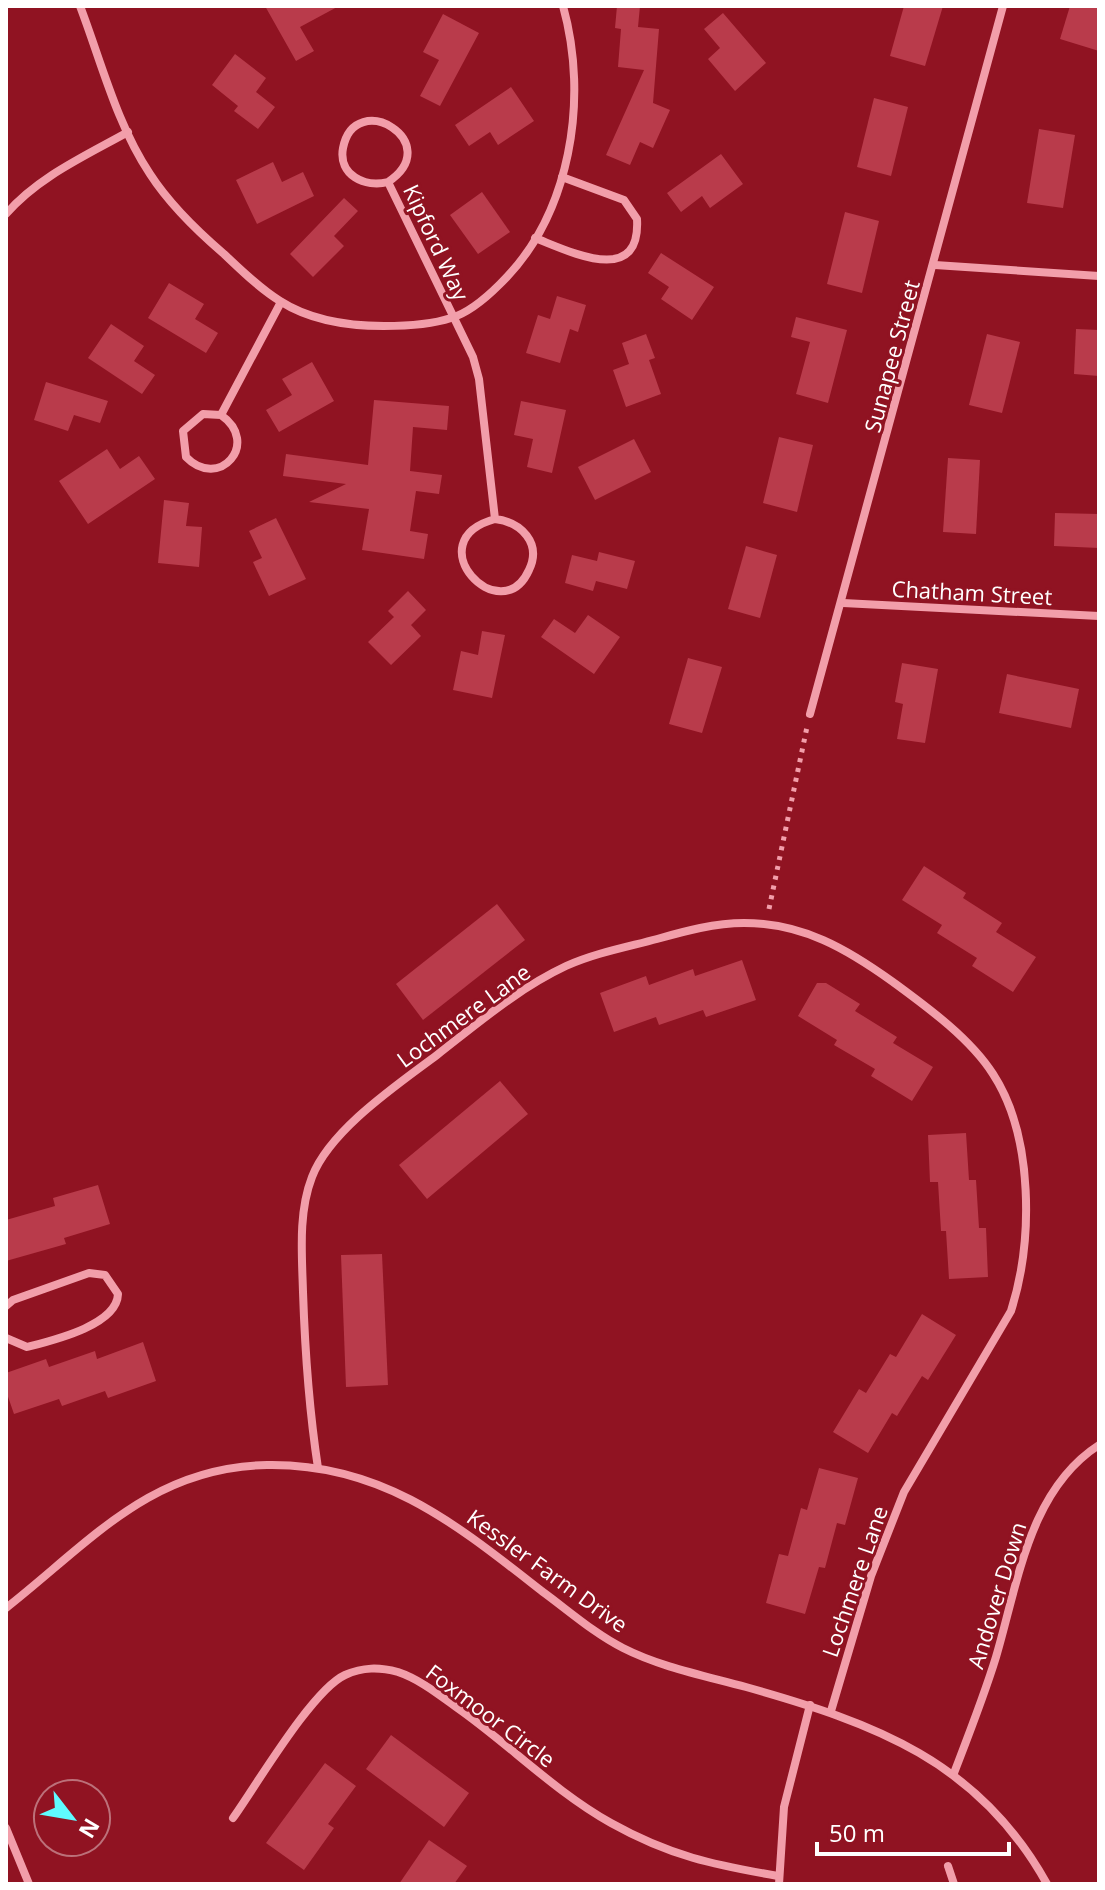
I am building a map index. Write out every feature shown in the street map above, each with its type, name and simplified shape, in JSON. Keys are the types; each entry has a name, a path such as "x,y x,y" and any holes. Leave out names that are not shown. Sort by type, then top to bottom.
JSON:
{"street":[{"path":"80,6 128,132 148,172 174,207 281,302 334,323 358,326 405,326 452,318 488,296 514,270 535,238 550,212 562,177 574,106 571,47 563,6"},
{"name":"Sunapee Street","path":"810,714 843,603 1003,6"},
{"name":"Kipford Way","path":"363,122 385,122 402,135 406,145 404,167 388,182 378,185 358,181 345,165 342,155 347,135 363,122"},
{"path":"6,214 17,201 58,171 128,132"},
{"path":"535,238 597,261 619,258 634,242 637,219 624,200 562,177"},
{"name":"Kipford Way","path":"388,182 473,357 479,379 495,519"},
{"path":"935,265 1099,276"},
{"path":"221,415 281,302"},
{"path":"221,415 235,428 238,437 234,456 220,468 201,468 183,449 183,431 195,417 221,415"},
{"path":"495,519 517,525 531,542 534,554 527,575 519,584 497,591 475,583 467,574 462,550 473,529 495,519"},
{"name":"Chatham Street","path":"843,603 1099,616"},
{"name":"Lochmere Lane","path":"318,1468 306,1387 301,1237 312,1177 327,1150 370,1107 513,997 565,967 681,932 741,923 801,930 857,956 906,991 975,1051 994,1074 1007,1103 1026,1191 1026,1252 1011,1311 904,1492 871,1576 831,1711"},
{"path":"6,1306 13,1300 89,1273 105,1275 118,1294 115,1310 103,1320 27,1347 6,1338"},
{"name":"Andover Down","path":"954,1773 1045,1504 1063,1477 1099,1445"},
{"name":"Kessler Farm Drive","path":"6,1608 101,1527 151,1494 181,1480 244,1467 318,1468 348,1473 394,1489 451,1521 577,1618 624,1648 700,1675 831,1711 892,1738 954,1773 995,1810 1033,1857 1047,1884"},
{"name":"Foxmoor Circle","path":"233,1818 321,1697 342,1676 371,1667 400,1673 427,1686 476,1721 576,1803 614,1825 697,1862 778,1880"},
{"path":"778,1880 784,1807 810,1705"},
{"path":"6,1828 29,1884"},
{"path":"948,1866 954,1884"}],"path":[{"path":"766,924 810,714"}],"building":[{"path":"265,6 339,6 300,27 314,51 296,61"},
{"path":"617,6 640,6 638,27 659,29 653,103 670,110 653,148 640,142 630,165 606,155 644,70 618,67 621,29 615,28"},
{"path":"904,6 943,6 925,66 890,56"},
{"path":"1070,6 1099,6 1099,51 1060,39"},
{"path":"723,13 766,63 735,91 708,59 720,48 704,29"},
{"path":"443,14 479,33 440,106 420,96 439,60 423,52"},
{"path":"235,54 266,78 256,92 275,107 258,129 234,111 238,106 212,85"},
{"path":"511,87 534,121 498,145 490,132 469,146 455,125"},
{"path":"874,98 908,107 891,176 857,167"},
{"path":"1039,129 1075,135 1063,208 1027,203"},
{"path":"721,154 743,184 710,208 702,196 681,212 667,193"},
{"path":"273,162 282,182 303,172 314,196 257,224 236,180"},
{"path":"482,192 510,232 478,254 450,215"},
{"path":"344,198 358,211 334,236 344,246 313,277 290,254"},
{"path":"845,212 879,221 862,293 827,284"},
{"path":"661,253 714,287 692,320 661,299 669,287 648,273"},
{"path":"169,283 204,304 195,319 218,333 206,353 148,318"},
{"path":"557,296 586,305 578,332 570,329 560,363 526,353 538,315 550,319"},
{"path":"796,317 847,330 828,403 796,394 810,342 791,337"},
{"path":"111,324 144,346 134,361 155,375 142,394 88,358"},
{"path":"1076,329 1099,330 1099,376 1074,374"},
{"path":"646,334 655,358 649,360 661,394 626,407 613,370 629,364 622,343"},
{"path":"987,334 1020,342 1002,413 969,405"},
{"path":"312,362 334,401 279,432 266,410 292,395 282,379"},
{"path":"46,382 108,401 100,423 74,415 68,431 34,420"},
{"path":"374,400 449,406 447,430 413,427 410,471 442,475 439,494 416,491 410,531 428,534 424,559 362,550 369,509 309,502 346,484 283,476 286,454 368,465"},
{"path":"521,401 566,410 552,473 527,467 533,439 514,435"},
{"path":"779,437 813,445 797,512 763,503"},
{"path":"634,439 651,472 595,500 578,467"},
{"path":"107,449 120,469 139,456 155,479 88,524 59,481"},
{"path":"948,458 980,460 976,534 943,532"},
{"path":"164,500 189,503 186,526 202,527 199,567 158,563"},
{"path":"1055,513 1099,514 1099,548 1054,546"},
{"path":"276,518 306,579 269,596 253,562 262,558 249,531"},
{"path":"746,546 777,555 760,618 728,609"},
{"path":"599,552 635,561 627,589 596,581 593,591 565,583 572,555 597,561"},
{"path":"408,591 426,610 411,625 421,636 391,665 368,642 394,617 388,611"},
{"path":"588,615 620,637 594,674 541,637 554,619 575,633"},
{"path":"482,631 505,635 492,698 453,690 461,651 478,655"},
{"path":"688,658 722,667 702,733 669,724"},
{"path":"902,663 938,669 925,743 897,739 903,704 895,702"},
{"path":"1007,674 1079,689 1071,728 999,713"},
{"path":"924,866 966,893 963,898 1002,923 996,932 1036,957 1013,992 972,966 977,958 937,933 942,925 902,900"},
{"path":"497,904 525,940 423,1020 396,984"},
{"path":"742,960 756,1000 706,1017 703,1010 659,1025 656,1017 614,1032 600,993 646,976 649,985 693,969 695,976"},
{"path":"817,983 826,983 860,1004 855,1011 897,1037 893,1043 933,1067 912,1101 871,1076 875,1069 834,1045 837,1040 798,1016"},
{"path":"500,1081 528,1114 427,1199 399,1165"},
{"path":"966,1133 969,1180 976,1180 979,1228 986,1228 988,1277 949,1279 946,1231 941,1231 938,1182 930,1182 928,1135"},
{"path":"98,1185 110,1224 64,1238 66,1244 6,1261 6,1220 55,1206 53,1198"},
{"path":"382,1254 388,1385 346,1387 341,1255"},
{"path":"922,1314 956,1335 928,1380 922,1376 897,1416 892,1413 868,1453 833,1432 859,1389 866,1393 890,1354 896,1357"},
{"path":"143,1342 156,1381 108,1398 105,1391 62,1406 59,1399 14,1414 6,1391 6,1373 46,1359 49,1367 95,1351 97,1359"},
{"path":"819,1468 858,1478 845,1525 837,1523 825,1568 819,1567 805,1614 766,1603 779,1554 788,1556 801,1508 807,1510"},
{"path":"391,1735 469,1793 444,1827 366,1769"},
{"path":"325,1763 356,1786 328,1824 334,1828 304,1870 266,1843"},
{"path":"429,1840 467,1866 454,1884 399,1884"}]}
